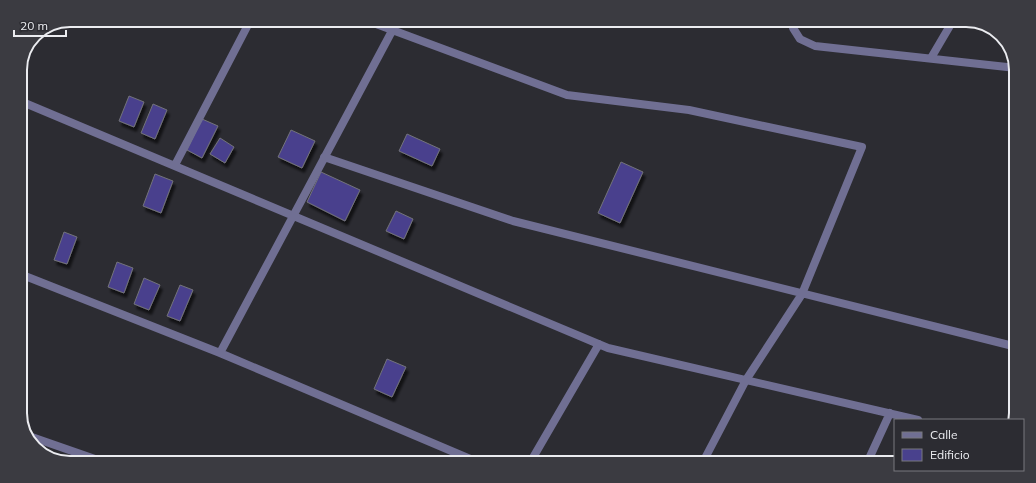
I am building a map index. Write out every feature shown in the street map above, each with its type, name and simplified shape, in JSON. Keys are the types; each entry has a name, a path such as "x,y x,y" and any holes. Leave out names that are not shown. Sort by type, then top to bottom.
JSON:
{"street":[{"path":"175,165 247,27"},
{"path":"384,27 567,95 689,110 862,147 802,294 746,380 707,456"},
{"path":"793,27 800,39 815,46 1009,67"},
{"path":"931,58 949,27"},
{"path":"220,353 392,30"},
{"path":"27,104 293,214 599,344 914,419"},
{"path":"324,157 512,221 1009,345"},
{"path":"27,277 220,353 463,456"},
{"path":"534,456 599,344"},
{"path":"870,456 890,413"},
{"path":"35,438 86,456"}],"building":[{"path":"129,96 144,102 134,127 119,121"},
{"path":"153,104 167,110 155,139 141,133"},
{"path":"202,119 218,126 202,158 187,150"},
{"path":"291,130 315,141 302,168 278,157"},
{"path":"407,134 440,149 432,166 399,151"},
{"path":"220,138 234,147 225,163 210,154"},
{"path":"621,162 643,172 620,223 598,213"},
{"path":"321,172 360,190 345,221 307,202"},
{"path":"155,174 173,181 161,213 143,206"},
{"path":"396,211 413,219 404,239 386,231"},
{"path":"64,232 77,237 67,264 54,260"},
{"path":"117,262 133,268 124,293 108,287"},
{"path":"144,278 160,285 149,310 134,304"},
{"path":"180,285 193,290 180,321 167,316"},
{"path":"387,359 406,367 392,397 374,389"}]}
